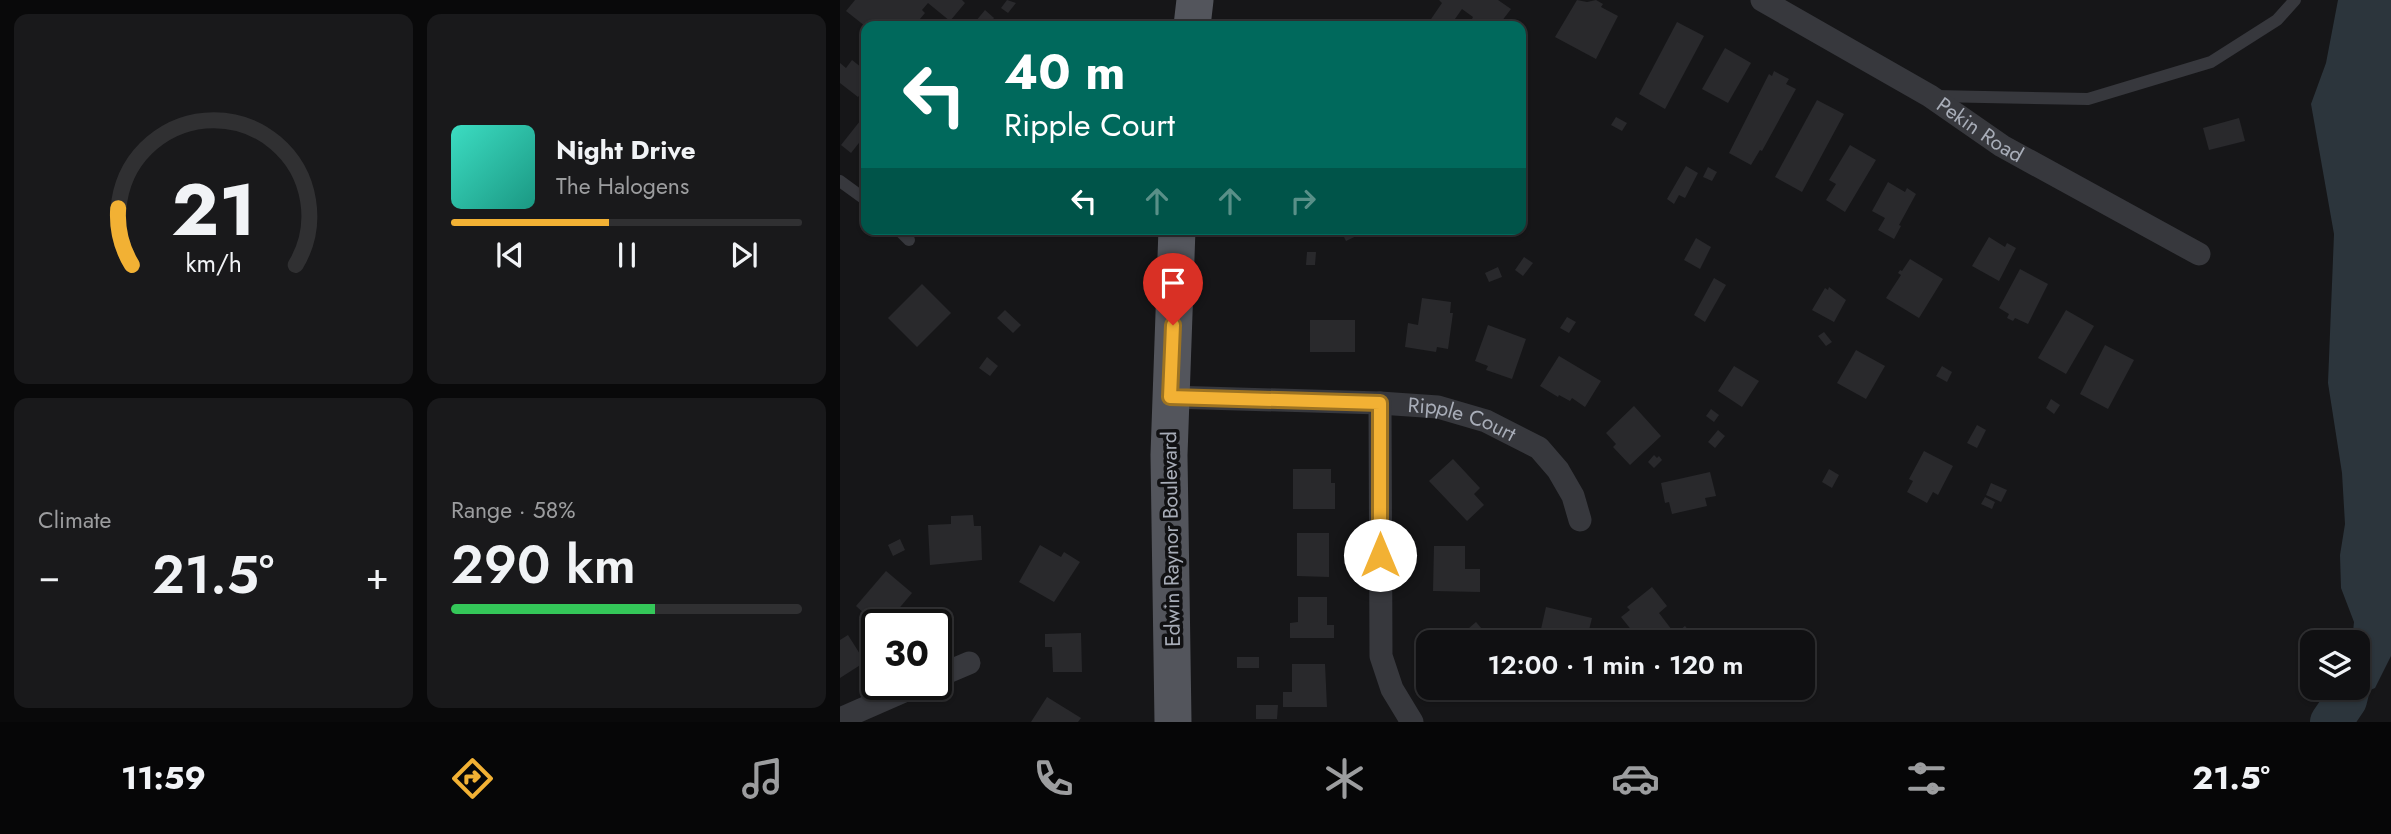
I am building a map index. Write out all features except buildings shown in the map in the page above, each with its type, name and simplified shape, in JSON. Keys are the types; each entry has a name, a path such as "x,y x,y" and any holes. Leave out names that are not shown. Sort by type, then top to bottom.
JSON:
{"main road":[{"path":"1193,21 1195,0"},
{"name":"Edwin Raynor Boulevard","path":"1172,722 1169,455 1177,235"}],"street":[{"name":"Pekin Road","path":"1762,0 1930,96 2002,146 2199,254"},
{"name":"Ripple Court","path":"1170,397 1438,407 1486,421 1539,448 1558,470 1573,496 1580,520"},
{"path":"1380,403 1381,656 1392,689 1412,722"},
{"path":"952,670 969,663"},
{"path":"840,719 883,700"}],"lane":[{"path":"1930,96 2088,99 2211,62 2277,20 2295,0"},
{"path":"840,181 861,196"},
{"path":"904,235 909,240"}],"shaded area":[{"path":"2338,0 2391,0 2391,656 2375,688 2370,690 2370,630 2353,630 2354,622 2341,588 2340,555 2345,524 2342,473 2328,383 2334,234 2311,104 2326,63"}],"waterway":[{"path":"2331,722 2346,700"}],"route":[{"path":"1173,325 1170,397 1380,403 1380,555"}]}
